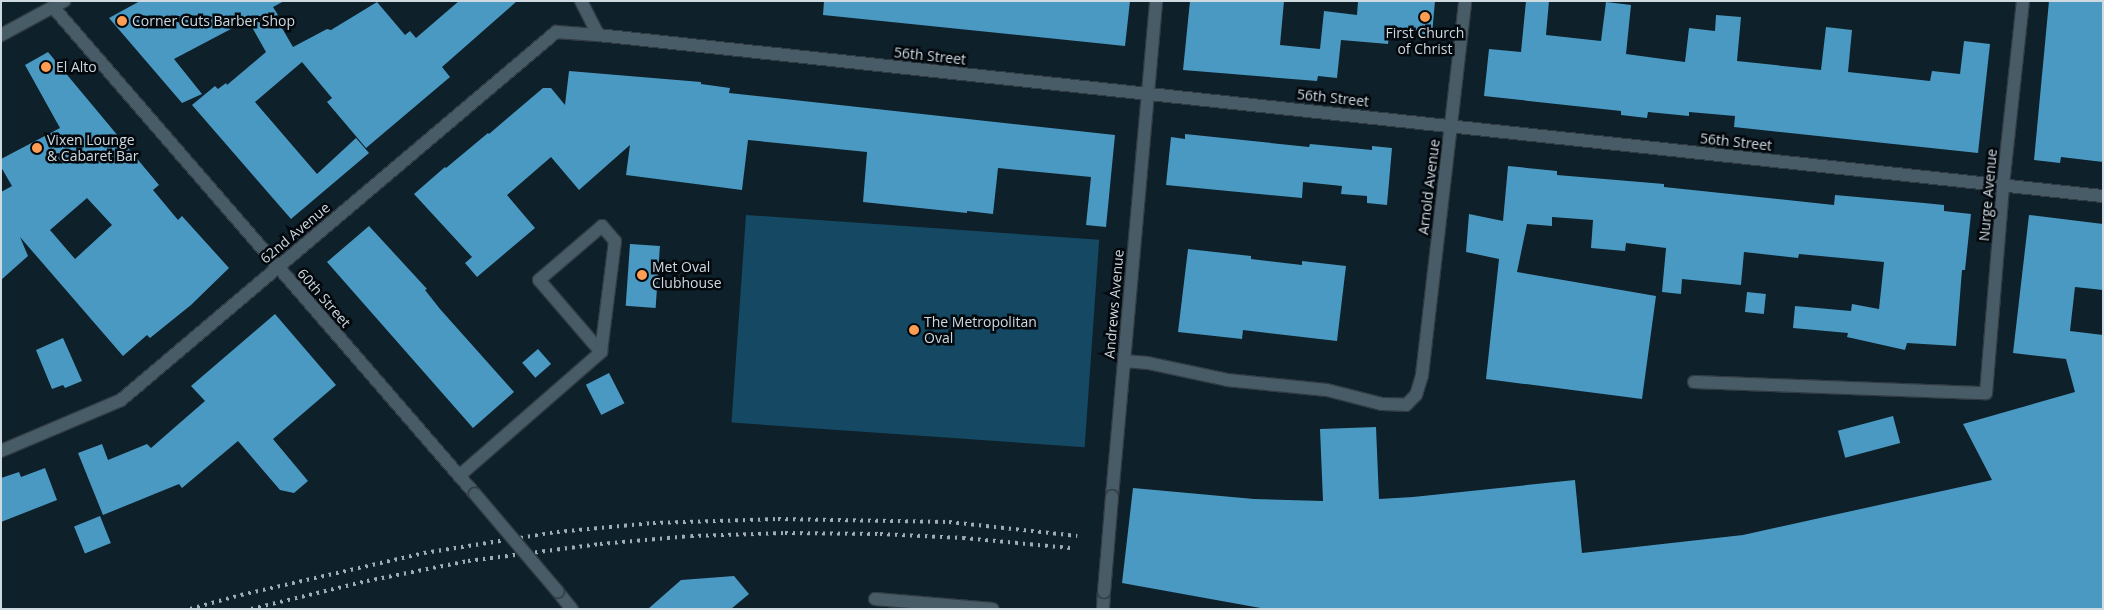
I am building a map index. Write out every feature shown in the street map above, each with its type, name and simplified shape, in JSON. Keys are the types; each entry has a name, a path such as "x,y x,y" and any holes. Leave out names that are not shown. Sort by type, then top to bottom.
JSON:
{"street":[{"path":"581,1 598,35"},
{"name":"Andrews Avenue","path":"1102,609 1156,1"},
{"name":"Arnold Avenue","path":"1124,361 1148,363 1227,380 1326,390 1382,404 1406,404 1416,395 1422,375 1465,1"},
{"name":"Nurge Avenue","path":"1694,382 1986,393 2003,185 2023,1"},
{"path":"1,35 56,3"},
{"name":"60th Street","path":"56,3 277,268 475,494 572,609"},
{"name":"62nd Avenue","path":"1,451 122,400 556,32 598,35"},
{"name":"56th Street","path":"598,35 2103,196"},
{"path":"459,476 601,352 615,241 602,226 539,280 601,352"},
{"path":"875,599 993,609"}],"shaded area":[{"name":"The Metropolitan Oval","path":"746,215 1099,240 1085,447 731,422"}],"building":[{"path":"140,1 284,1 273,7 278,15 275,16 293,47 327,29 331,30 377,2 405,35 410,31 416,38 459,1 517,1 442,67 450,77 366,148 327,102 332,98 302,62 255,102 317,174 356,138 369,153 291,219 192,105 215,86 218,89 226,83 227,85 266,52 248,20 174,59 202,94 182,103 109,18"},
{"path":"824,1 1130,1 1125,46 823,15"},
{"path":"1190,1 1284,1 1280,45 1320,49 1324,11 1357,15 1358,1 1435,1 1432,35 1390,30 1388,44 1341,40 1337,78 1318,76 1317,81 1183,70"},
{"path":"1526,1 1549,1 1546,35 1601,41 1606,2 1631,5 1626,54 1685,62 1689,28 1715,31 1716,15 1741,17 1737,61 1821,70 1826,27 1852,30 1848,72 1930,81 1932,71 1960,74 1964,41 1990,44 1978,153 1734,127 1735,116 1689,112 1689,116 1648,112 1647,118 1621,115 1621,111 1484,96 1489,49 1521,52"},
{"path":"2049,1 2103,1 2103,162 2061,157 2060,163 2034,160"},
{"path":"48,52 159,185 153,190 178,220 182,216 229,268 191,305 150,338 147,335 123,356 20,237 28,256 1,280 1,192 12,186 1,167 1,159 60,128 25,65","holes":["87,198 112,225 75,259 50,230"]},
{"path":"569,71 701,82 701,84 730,88 729,93 1115,135 1106,227 1086,225 1091,177 998,168 993,214 967,211 967,213 863,202 867,152 748,140 742,190 626,175 630,145 579,190 551,157 507,195 535,228 477,277 465,263 472,257 414,194 543,88 551,88 565,105"},
{"path":"1185,134 1309,147 1310,144 1372,150 1372,146 1392,148 1387,205 1367,203 1367,196 1341,194 1342,186 1303,182 1302,198 1166,185 1171,137 1185,139"},
{"path":"1508,166 1557,171 1557,175 1664,184 1664,187 1834,205 1835,195 1944,205 1944,211 1971,214 1965,270 1962,270 1956,346 1907,343 1905,350 1847,337 1848,333 1793,328 1795,306 1851,311 1852,304 1879,309 1884,262 1799,254 1798,258 1744,252 1741,285 1682,279 1681,294 1662,292 1666,248 1626,243 1625,251 1591,248 1593,220 1552,217 1552,226 1527,224 1517,272 1656,296 1642,399 1486,379 1499,259 1466,252 1469,214 1503,221"},
{"path":"2029,215 2103,224 2103,290 2075,287 2070,331 2103,335 2103,609 1266,609 1122,583 1133,488 1254,499 1323,501 1320,429 1376,427 1379,499 1575,480 1582,553 1743,535 1992,480 1963,424 2075,392 2066,359 2013,353"},
{"path":"369,226 427,289 425,290 440,309 514,392 473,428 327,262"},
{"name":"Met Oval Clubhouse","path":"630,244 660,246 656,308 626,306"},
{"path":"1188,249 1251,256 1251,259 1302,265 1302,261 1346,266 1337,341 1243,330 1242,339 1178,332"},
{"path":"1747,292 1766,294 1764,314 1745,312"},
{"path":"275,314 336,385 273,439 308,481 294,493 280,490 238,441 182,488 179,484 103,515 78,453 102,444 108,460 147,444 151,448 205,401 191,386"},
{"path":"63,338 82,381 65,388 63,385 52,389 36,350"},
{"path":"538,349 551,364 535,378 522,363"},
{"path":"609,373 624,403 601,415 586,385"},
{"path":"1893,416 1900,443 1845,458 1838,431"},
{"path":"45,468 57,500 1,522 1,478 19,472 21,477"},
{"path":"100,516 111,543 85,553 74,526"},
{"path":"734,576 749,594 731,609 648,609 681,580"}],"railway":[{"path":"190,609 241,595 424,553 557,532 653,523 778,519 949,522 1077,536"},
{"path":"251,609 367,581 468,561 600,544 691,536 785,533 880,534 963,538 1071,548"}],"place":[{"name":"First Church of Christ","path":"1425,17"},
{"name":"Corner Cuts Barber Shop","path":"122,21"},
{"name":"El Alto","path":"46,67"},
{"name":"Vixen Lounge & Cabaret Bar","path":"37,148"},
{"name":"Met Oval Clubhouse","path":"642,275"},
{"name":"The Metropolitan Oval","path":"914,330"}]}
